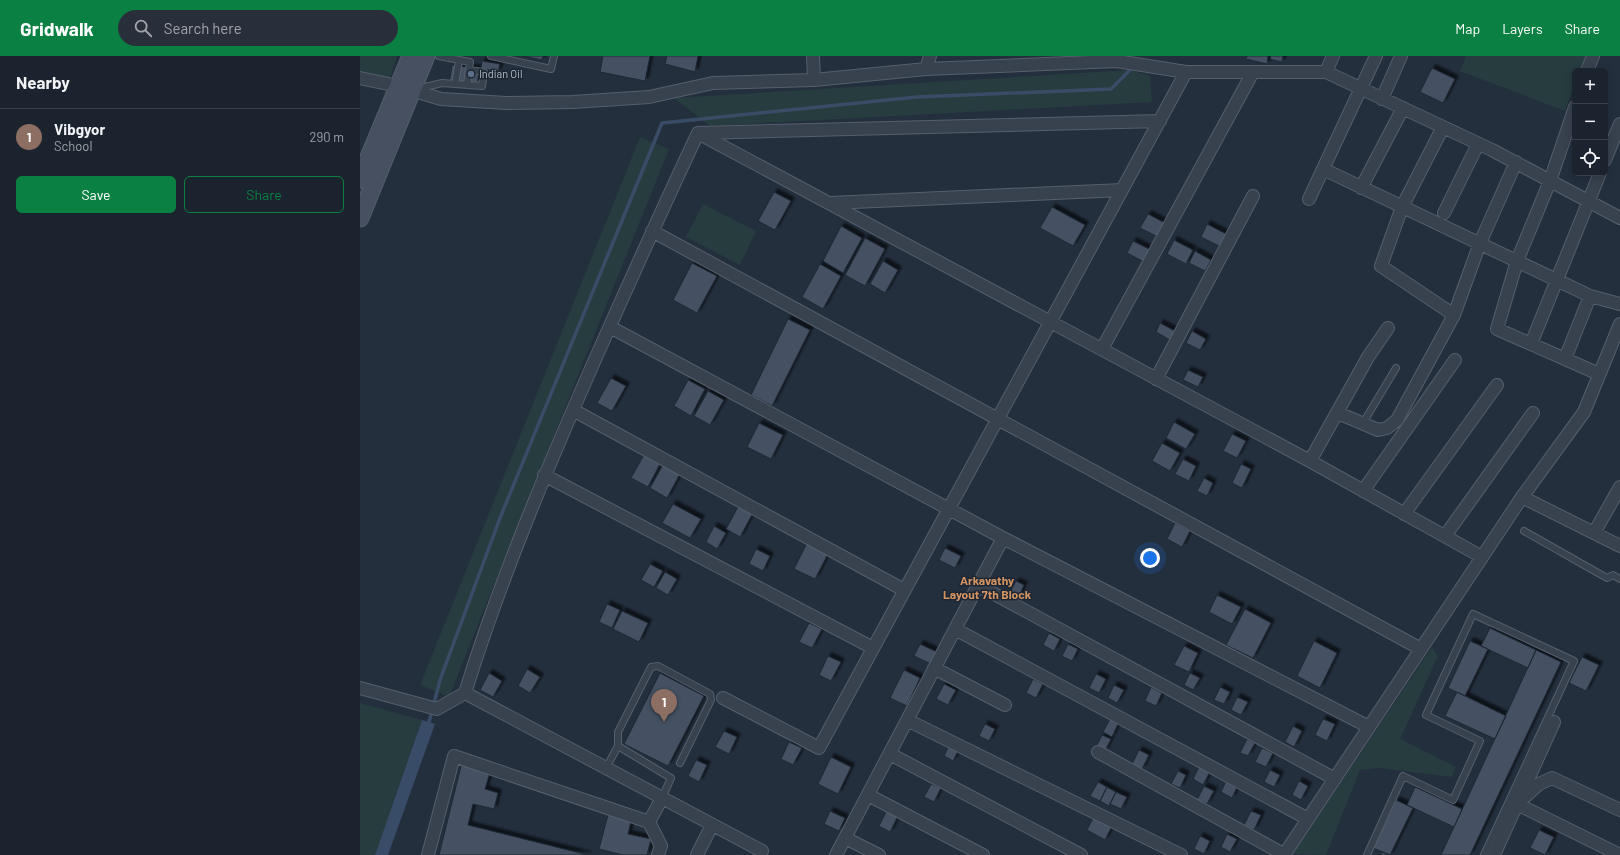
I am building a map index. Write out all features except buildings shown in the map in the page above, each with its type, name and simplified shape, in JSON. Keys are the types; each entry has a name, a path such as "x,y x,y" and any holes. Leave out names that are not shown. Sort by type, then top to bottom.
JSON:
{"main road":[{"path":"360,218 404,88 411,56"},
{"path":"360,179 404,88 426,56"}],"street":[{"path":"813,56 814,80"},
{"path":"926,69 930,56"},
{"path":"1326,72 1333,56"},
{"path":"1309,199 1376,56"},
{"path":"1382,99 1401,56"},
{"path":"1588,68 1593,56"},
{"path":"360,78 404,88 441,99 506,103 573,102 649,97 713,83 814,80 926,69 1117,61 1186,72 1326,72 1516,162 1620,218"},
{"path":"723,698 819,748 1186,72"},
{"path":"1102,349 1253,72"},
{"path":"1362,188 1403,108"},
{"path":"1572,120 1550,181 1517,261 1497,329 1599,374"},
{"path":"698,133 1160,121"},
{"path":"1443,127 1402,207 1381,266 1454,315"},
{"path":"1608,151 1615,131"},
{"path":"698,133 1310,461 1482,557"},
{"path":"360,688 437,709 465,693 503,579 544,476 652,231 698,133"},
{"path":"1444,213 1478,144"},
{"path":"1338,413 1378,430 1387,428 1396,420 1454,315 1480,243 1516,162"},
{"path":"1323,169 1590,296 1620,304"},
{"path":"1531,344 1599,176"},
{"path":"828,203 1122,190"},
{"path":"1156,378 1253,196"},
{"path":"652,231 1421,649"},
{"path":"1565,359 1590,296"},
{"path":"1098,752 1284,855 1522,497 1584,412 1620,324"},
{"path":"610,327 1003,538 1369,727"},
{"path":"1310,461 1368,357 1388,328"},
{"path":"1363,491 1455,360"},
{"path":"1404,514 1497,385"},
{"path":"573,410 904,590"},
{"path":"1445,536 1533,413"},
{"path":"544,476 873,648"},
{"path":"1594,533 1620,487"},
{"path":"1522,497 1620,546"},
{"path":"836,855 1003,538"},
{"path":"978,585 1335,779"},
{"path":"955,629 1308,819"},
{"path":"934,668 1005,705"},
{"path":"465,693 762,851"},
{"path":"907,720 1181,855"},
{"path":"1494,855 1514,802 1554,722"},
{"path":"890,754 1080,855"},
{"path":"428,855 454,756 649,822 661,846 658,855"},
{"path":"1514,802 1539,784 1552,778 1620,810"},
{"path":"868,795 983,855"},
{"path":"649,822 662,798"},
{"path":"1514,802 1620,855"},
{"path":"697,855 712,824"},
{"path":"845,838 879,855"}],"lane":[{"path":"439,56 470,62 467,85"},
{"path":"491,56 551,69 554,56"},
{"path":"456,84 460,61"},
{"path":"404,88 442,83 482,86 484,72 469,70"},
{"path":"1363,423 1396,368"},
{"path":"1524,531 1607,578 1613,575 1620,578"},
{"path":"1367,855 1403,776 1453,800 1480,741 1426,715 1473,614 1574,661 1514,802 1484,855"},
{"path":"606,768 618,746 618,732 651,667 658,666 710,694 711,700 680,763"},
{"path":"618,746 671,778 662,798"}],"green space":[{"path":"360,56 397,56 390,78 360,71"},
{"path":"1466,56 1586,56 1581,68 1572,68 1572,92 1565,111 1460,71"},
{"path":"1130,70 1150,76 1152,102 710,126 674,98"},
{"path":"640,137 669,149 449,697 420,685"},
{"path":"703,204 756,231 740,265 686,237"},
{"path":"1432,647 1438,656 1400,739 1456,767 1452,777 1379,768 1360,770 1326,855 1293,854"},
{"path":"360,703 422,720 375,855 360,855"}],"water":[{"path":"422,720 435,724 388,855 375,855"}],"waterway":[{"path":"428,726 440,680 500,518 662,123 917,97 1111,89 1133,67"}],"place":[{"name":"Indian Oil","path":"471,74"},
{"name":"Vibgyor","path":"664,722"}],"district":[{"name":"Arkavathy Layout 7th Block","path":"987,588"}]}
